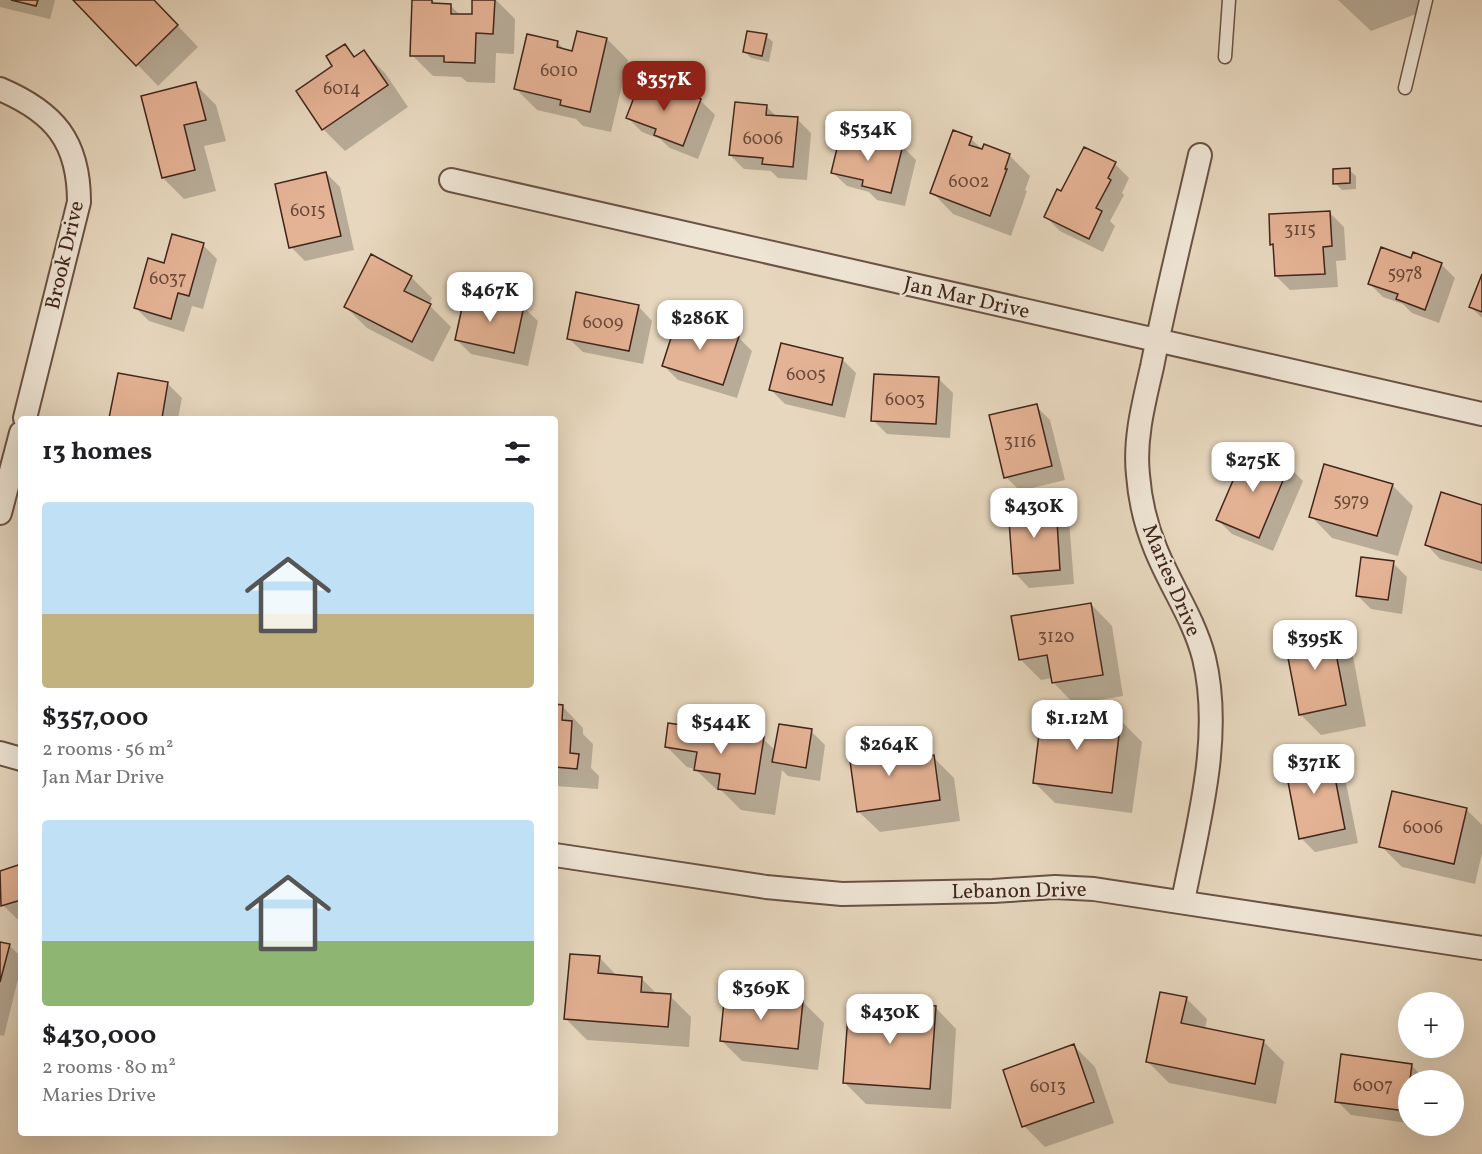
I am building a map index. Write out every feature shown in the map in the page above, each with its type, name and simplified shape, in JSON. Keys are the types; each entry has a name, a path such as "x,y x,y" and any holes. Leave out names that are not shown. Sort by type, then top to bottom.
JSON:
{"street":[{"name":"Brook Drive","path":"0,90 24,100 44,113 60,131 71,152 79,181 79,202 26,416"},
{"name":"Maries Drive","path":"1183,901 1201,810 1210,748 1209,697 1204,658 1186,609 1156,550 1143,509 1137,473 1139,428 1200,154"},
{"name":"Jan Mar Drive","path":"451,180 1482,414"},
{"path":"0,513 18,444"},
{"path":"0,753 18,758"},
{"name":"Lebanon Drive","path":"558,855 766,887 842,894 993,891 1055,887 1094,889 1482,948"}],"lane":[{"path":"1225,57 1229,0"},
{"path":"1406,88 1426,0"}],"building":[{"path":"11,0 38,0 36,6"},
{"path":"73,0 154,0 178,25 136,66"},
{"path":"412,0 432,0 432,3 451,4 451,14 472,14 472,0 495,0 493,34 476,33 475,63 444,62 444,56 410,56"},
{"path":"577,31 607,38 590,112 560,105 561,100 514,89 527,34 558,41 557,47 572,51"},
{"path":"747,31 767,34 762,56 743,52"},
{"path":"345,44 354,57 364,50 388,85 322,130 296,91 332,66 326,56"},
{"path":"196,82 206,120 184,125 195,170 162,178 141,96"},
{"path":"640,82 670,93 671,88 701,99 683,146 654,135 656,129 626,118"},
{"path":"735,102 767,105 766,115 798,117 793,167 762,164 763,158 729,155"},
{"path":"953,130 972,137 969,145 982,149 984,144 1010,154 990,216 930,193"},
{"path":"840,136 872,144 873,138 903,145 891,193 862,186 863,180 831,173"},
{"path":"1084,147 1116,162 1108,178 1111,180 1096,208 1102,211 1089,239 1044,217 1057,189 1061,191"},
{"path":"1350,168 1350,183 1333,184 1333,169"},
{"path":"326,172 341,236 289,248 275,184"},
{"path":"1330,211 1332,246 1323,247 1325,274 1275,276 1273,244 1270,245 1269,214"},
{"path":"172,234 204,243 189,296 178,293 171,319 134,308 148,258 164,263"},
{"path":"1381,247 1411,258 1413,252 1442,263 1425,310 1396,299 1398,294 1368,284"},
{"path":"371,254 412,276 404,291 431,304 412,342 344,307"},
{"path":"1482,274 1482,312 1469,307"},
{"path":"576,292 639,305 629,351 567,339"},
{"path":"465,294 524,306 514,353 455,340"},
{"path":"678,316 739,336 723,385 662,366"},
{"path":"781,343 843,358 832,405 769,390"},
{"path":"118,373 168,382 162,416 109,416"},
{"path":"874,374 939,377 936,424 871,421"},
{"path":"1037,404 1052,466 1004,478 989,415"},
{"path":"1247,448 1289,466 1259,538 1216,520"},
{"path":"1324,464 1393,484 1377,536 1309,517"},
{"path":"1441,492 1482,505 1482,563 1425,545"},
{"path":"1056,504 1060,570 1013,574 1008,508"},
{"path":"1361,557 1394,561 1388,600 1356,596"},
{"path":"1091,603 1103,675 1052,683 1047,655 1019,660 1011,616"},
{"path":"1331,628 1346,705 1299,715 1284,637"},
{"path":"558,704 563,705 562,720 572,721 570,753 579,754 577,769 558,767"},
{"path":"1042,710 1121,719 1112,793 1033,783"},
{"path":"668,723 764,737 755,794 718,789 720,774 694,770 697,752 665,747"},
{"path":"779,724 812,729 806,768 772,762"},
{"path":"883,735 887,762 934,755 940,800 857,812 847,739"},
{"path":"1330,752 1345,829 1299,839 1284,761"},
{"path":"1392,791 1467,808 1454,864 1379,847"},
{"path":"18,865 18,901 1,906 0,871"},
{"path":"0,942 10,944 0,982"},
{"path":"570,954 600,956 598,973 642,977 641,992 671,994 668,1027 564,1019"},
{"path":"725,992 803,1001 798,1049 720,1041"},
{"path":"1160,992 1187,997 1181,1023 1264,1040 1255,1084 1146,1062"},
{"path":"849,1001 936,1006 930,1089 843,1083"},
{"path":"1074,1044 1094,1102 1022,1127 1003,1070"},
{"path":"1341,1054 1412,1064 1411,1070 1398,1070 1398,1110 1335,1102"}]}
